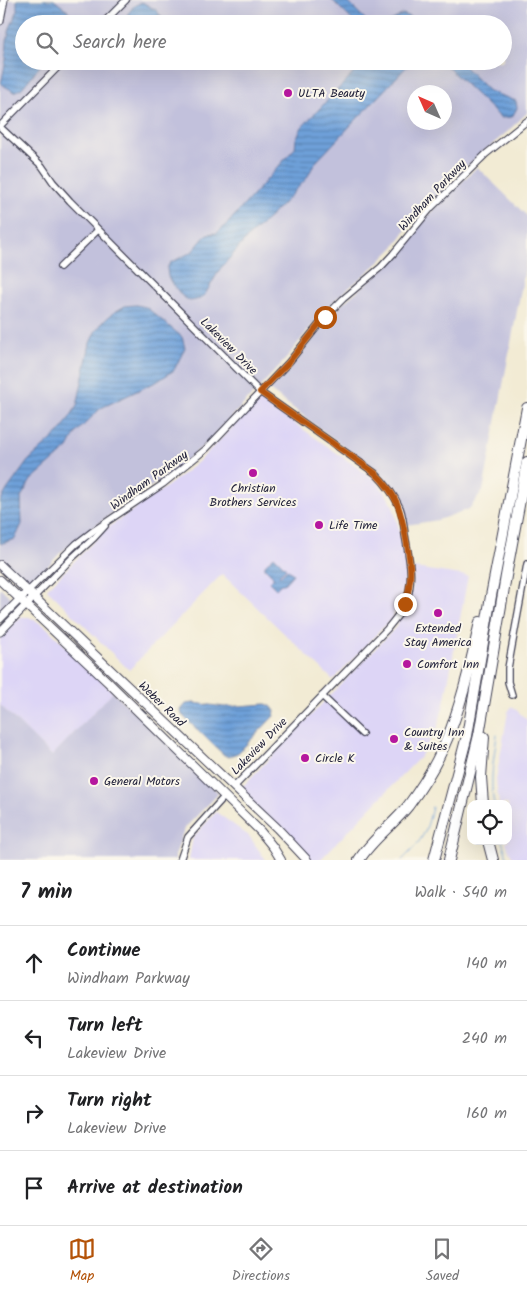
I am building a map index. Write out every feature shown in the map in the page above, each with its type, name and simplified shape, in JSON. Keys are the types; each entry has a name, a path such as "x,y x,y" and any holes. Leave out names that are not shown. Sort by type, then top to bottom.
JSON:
{"highway":[{"path":"434,860 467,736 491,596 527,408"},
{"path":"450,860 479,735 527,462"},
{"path":"483,800 481,777 486,712 506,576"},
{"path":"358,858 407,807 434,764 450,730 465,687 482,615 491,596"},
{"path":"489,845 493,860"}],"main road":[{"name":"Weber Road","path":"0,565 277,828 307,860"},
{"name":"Weber Road","path":"0,580 111,685 260,831 273,846 281,860"}],"street":[{"path":"0,22 4,0"},
{"path":"111,15 126,0"},
{"path":"0,126 55,70"},
{"name":"Windham Parkway","path":"28,591 72,548 93,531 163,484 206,449 289,362 325,317 381,267 431,208 487,154 527,121"},
{"name":"Lakeview Drive","path":"0,126 42,166 63,194 98,230 260,392 375,473 385,483 400,510 411,573 405,604 387,629 234,787"},
{"path":"60,267 98,230"},
{"path":"0,632 108,522"},
{"path":"512,695 508,682 508,668 527,564"},
{"path":"0,619 28,591"},
{"path":"322,696 362,734"},
{"path":"180,860 188,837 224,797"}],"shaded area":[{"path":"0,0 527,0 527,113 460,172 409,225 395,246 336,299 315,321 285,360 207,443 168,475 119,508 60,553 39,576 30,580 18,579 0,562"},
{"path":"477,167 527,216 527,258 483,491 469,509 438,520 407,525 397,496 379,473 268,389 295,361 343,303 387,266 429,214"},
{"path":"260,399 374,479 385,492 393,506 407,568 402,598 397,609 390,620 333,680 222,574 129,670 47,589 107,528 169,485 198,462"},
{"path":"414,568 468,576 444,704 437,729 420,757 320,860 310,860 239,790 396,627 413,587"},
{"path":"0,587 13,600 0,613"},
{"path":"23,617 29,617 45,626 113,692 52,756 0,705 0,638 16,621"},
{"path":"113,692 219,793 184,829 175,860 0,860 0,705 52,756"},
{"path":"512,706 527,720 527,860 514,860 508,849 507,845 512,845 512,800 498,800 496,780 508,712"},
{"path":"216,812 249,836 266,860 189,860 193,837"}],"water":[{"path":"17,0 54,0 71,15 16,15"},
{"path":"332,0 346,0 361,15 347,15"},
{"path":"142,2 156,10 160,15 127,15 134,6"},
{"path":"15,17 15,70 37,70 22,88 15,92 1,84 10,28"},
{"path":"356,70 403,70 314,164 307,178 248,237 220,269 204,296 190,301 183,297 168,276 167,268 170,263 192,252 207,234 217,233 229,222 295,148 296,139 302,127"},
{"path":"450,70 468,70 489,91 516,101 517,108 512,117 501,118"},
{"path":"136,305 146,307 182,337 185,348 174,370 158,381 101,408 76,433 68,448 31,480 21,497 22,524 15,539 0,544 0,502 28,461 61,431 77,406 90,343 95,332 113,313 125,306"},
{"path":"274,556 286,568 280,576 287,569 293,574 284,584 281,584 276,589 269,582 273,576 265,568 265,565"},
{"path":"194,703 225,707 266,704 275,711 274,716 239,752 229,757 224,755 182,715 181,710 186,704"}],"waterway":[{"path":"494,800 492,778 497,735"},
{"path":"402,860 422,836 428,824 432,807"},
{"path":"503,845 508,860"}],"place":[{"name":"ULTA Beauty","path":"288,93"},
{"name":"Christian Brothers Services","path":"253,473"},
{"name":"Life Time","path":"319,525"},
{"name":"Extended Stay America","path":"438,613"},
{"name":"Comfort Inn","path":"407,664"},
{"name":"Country Inn & Suites","path":"394,739"},
{"name":"Circle K","path":"305,758"},
{"name":"General Motors","path":"94,781"}],"route":[{"path":"325,317 289,362 260,392 375,473 385,483 400,510 410,563 409,591 405,604"}]}
